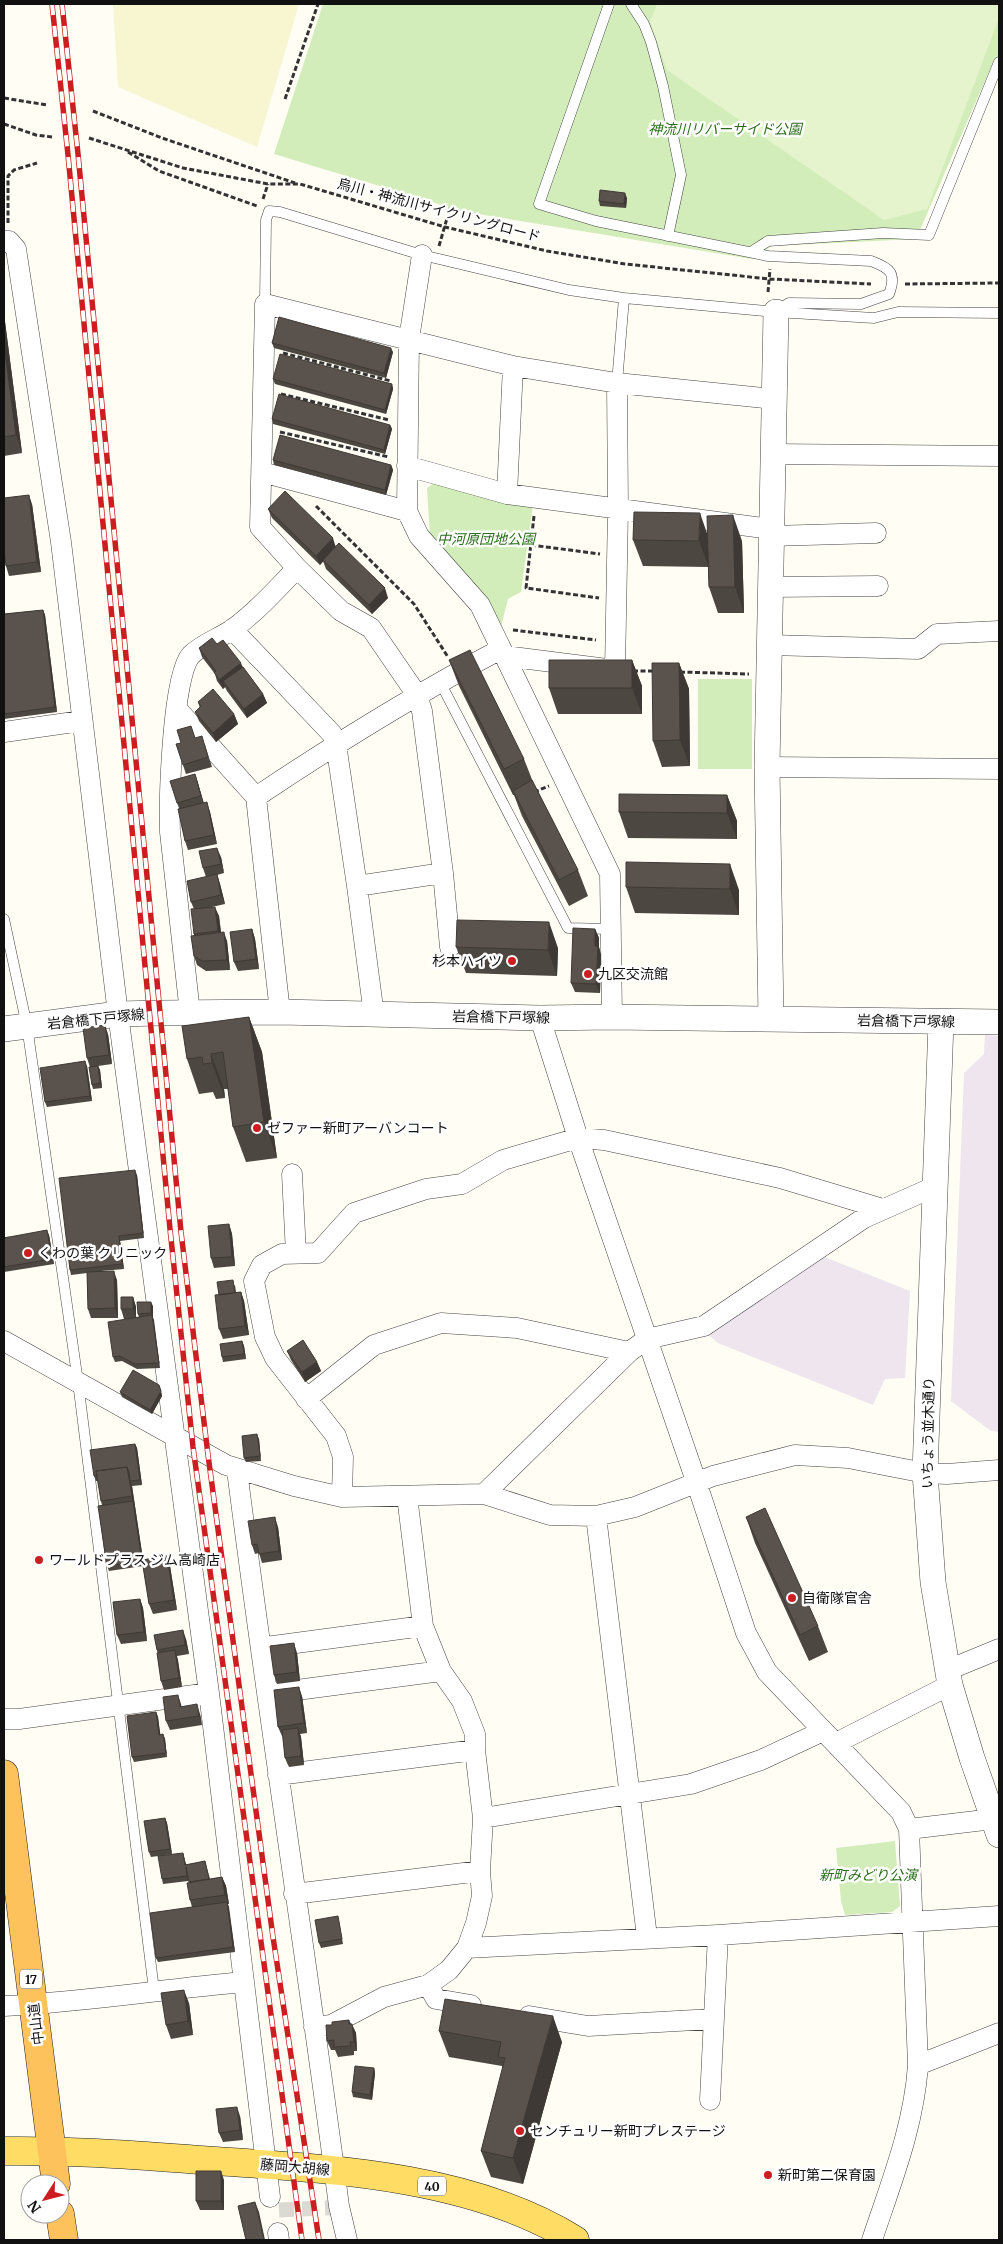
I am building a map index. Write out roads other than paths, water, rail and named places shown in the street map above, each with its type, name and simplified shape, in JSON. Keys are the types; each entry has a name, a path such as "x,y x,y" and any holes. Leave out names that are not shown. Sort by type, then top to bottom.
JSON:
{"highway":[{"name":"中山道","path":"4,1774 55,2174"},
{"path":"62,2224 64,2240"}],"main road":[{"name":"藤岡大胡線","path":"4,2151 52,2151 266,2164 334,2170 411,2182 452,2191 530,2217 575,2240"}],"street":[{"path":"6,241 16,250 60,542 118,1014 209,1692 270,2197"},
{"path":"429,256 409,339 407,510 419,536 480,605 610,874 612,1017"},
{"path":"450,947 443,873 422,711 417,695 371,628 341,611 297,568 260,527 265,304 513,366 617,383 774,399"},
{"path":"771,1019 767,767 776,312"},
{"path":"507,494 513,366"},
{"path":"256,797 336,744 417,695 458,672 503,653 615,670 618,509 617,383"},
{"path":"772,454 999,456"},
{"path":"408,463 507,494 771,532 876,533"},
{"path":"262,472 407,510"},
{"path":"190,1013 169,809 177,695 182,673 191,656 256,611 297,568"},
{"path":"770,587 878,586"},
{"path":"232,629 332,734 336,744 374,1015"},
{"path":"769,645 918,649 937,634 999,631"},
{"path":"177,709 256,797 280,1012"},
{"path":"4,732 81,721"},
{"path":"767,767 999,769"},
{"path":"357,886 443,873"},
{"name":"岩倉橋下戸塚線","path":"15,1028 118,1014 280,1012 540,1018 612,1017 999,1022"},
{"path":"540,1018 578,1138 696,1481 746,1633 766,1672 901,1812 908,1829 918,2065 916,2094 900,2156 872,2240"},
{"name":"いちょう並木通り","path":"941,1022 926,1473 933,1582 949,1677 996,1827"},
{"path":"342,1497 343,1457 336,1436 275,1358 265,1337 254,1281 262,1265 282,1254 318,1254 354,1213 426,1188 462,1184 502,1160 578,1138 604,1140 780,1178 883,1209"},
{"path":"292,1174 296,1254"},
{"path":"484,1494 629,1352 647,1339 704,1326 864,1218 936,1186"},
{"path":"306,1400 374,1345 441,1322 517,1328 629,1352"},
{"path":"4,1341 237,1470 342,1497 484,1494 550,1516 596,1516 635,1506 696,1481 795,1455 848,1458 926,1473 947,1474 999,1470"},
{"path":"237,1470 259,1648 294,1894 339,2206 347,2240"},
{"path":"314,2027 331,2025 384,1997 428,1985 449,1970 467,1948 476,1923 482,1896 480,1871 484,1818 475,1750 475,1734 462,1701 441,1671 423,1626 407,1496"},
{"path":"596,1516 648,1937"},
{"path":"259,1648 423,1626"},
{"path":"484,1818 690,1784 829,1737 949,1677 999,1649"},
{"path":"266,1694 441,1671"},
{"path":"4,1719 19,1719 209,1692"},
{"path":"278,1775 475,1750"},
{"path":"908,1829 996,1827"},
{"path":"294,1894 480,1871"},
{"path":"467,1948 648,1937 718,1935 999,1916"},
{"path":"710,2100 718,1935"},
{"path":"4,2006 34,2005 154,1990 244,1982"},
{"path":"428,1985 436,1998 588,2026 713,2020"},
{"path":"918,2065 999,2033"}],"lane":[{"path":"609,4 539,204 596,221 769,256 871,260 886,266 891,273 892,284 888,294 861,304 789,303 776,312"},
{"path":"632,4 644,24 651,42 663,86 681,175 668,236"},
{"path":"751,252 768,241 883,233 929,235 999,62"},
{"path":"265,304 266,220 269,211 280,212 429,256 569,290 624,298 776,312 874,318 898,312 999,313"},
{"path":"617,383 624,298"},
{"path":"440,682 568,928 610,929"},
{"path":"4,919 15,1028 78,1382 154,1990"}],"tunnel":[{"path":"279,2210 347,2207"}],"railway":[{"path":"52,4 170,1229 193,1447 302,2240"},
{"path":"62,4 181,1232 208,1455 273,1937 319,2240"}],"place":[{"name":"杉本ハイツ","path":"512,961"},
{"name":"九区交流館","path":"588,974"},
{"name":"ゼファー新町アーバンコート","path":"257,1128"},
{"name":"くわの葉 クリニック","path":"28,1253"},
{"name":"ワールドプラス ジム高崎店","path":"39,1560"},
{"name":"自衛隊官舎","path":"792,1598"},
{"name":"センチュリー新町プレステージ","path":"520,2131"},
{"name":"新町第二保育園","path":"768,2175"}],"park label":[{"name":"神流川リバーサイド公園","path":"725,129"},
{"name":"中河原団地公園","path":"486,539"},
{"name":"新町みどり公演","path":"868,1875"}]}
